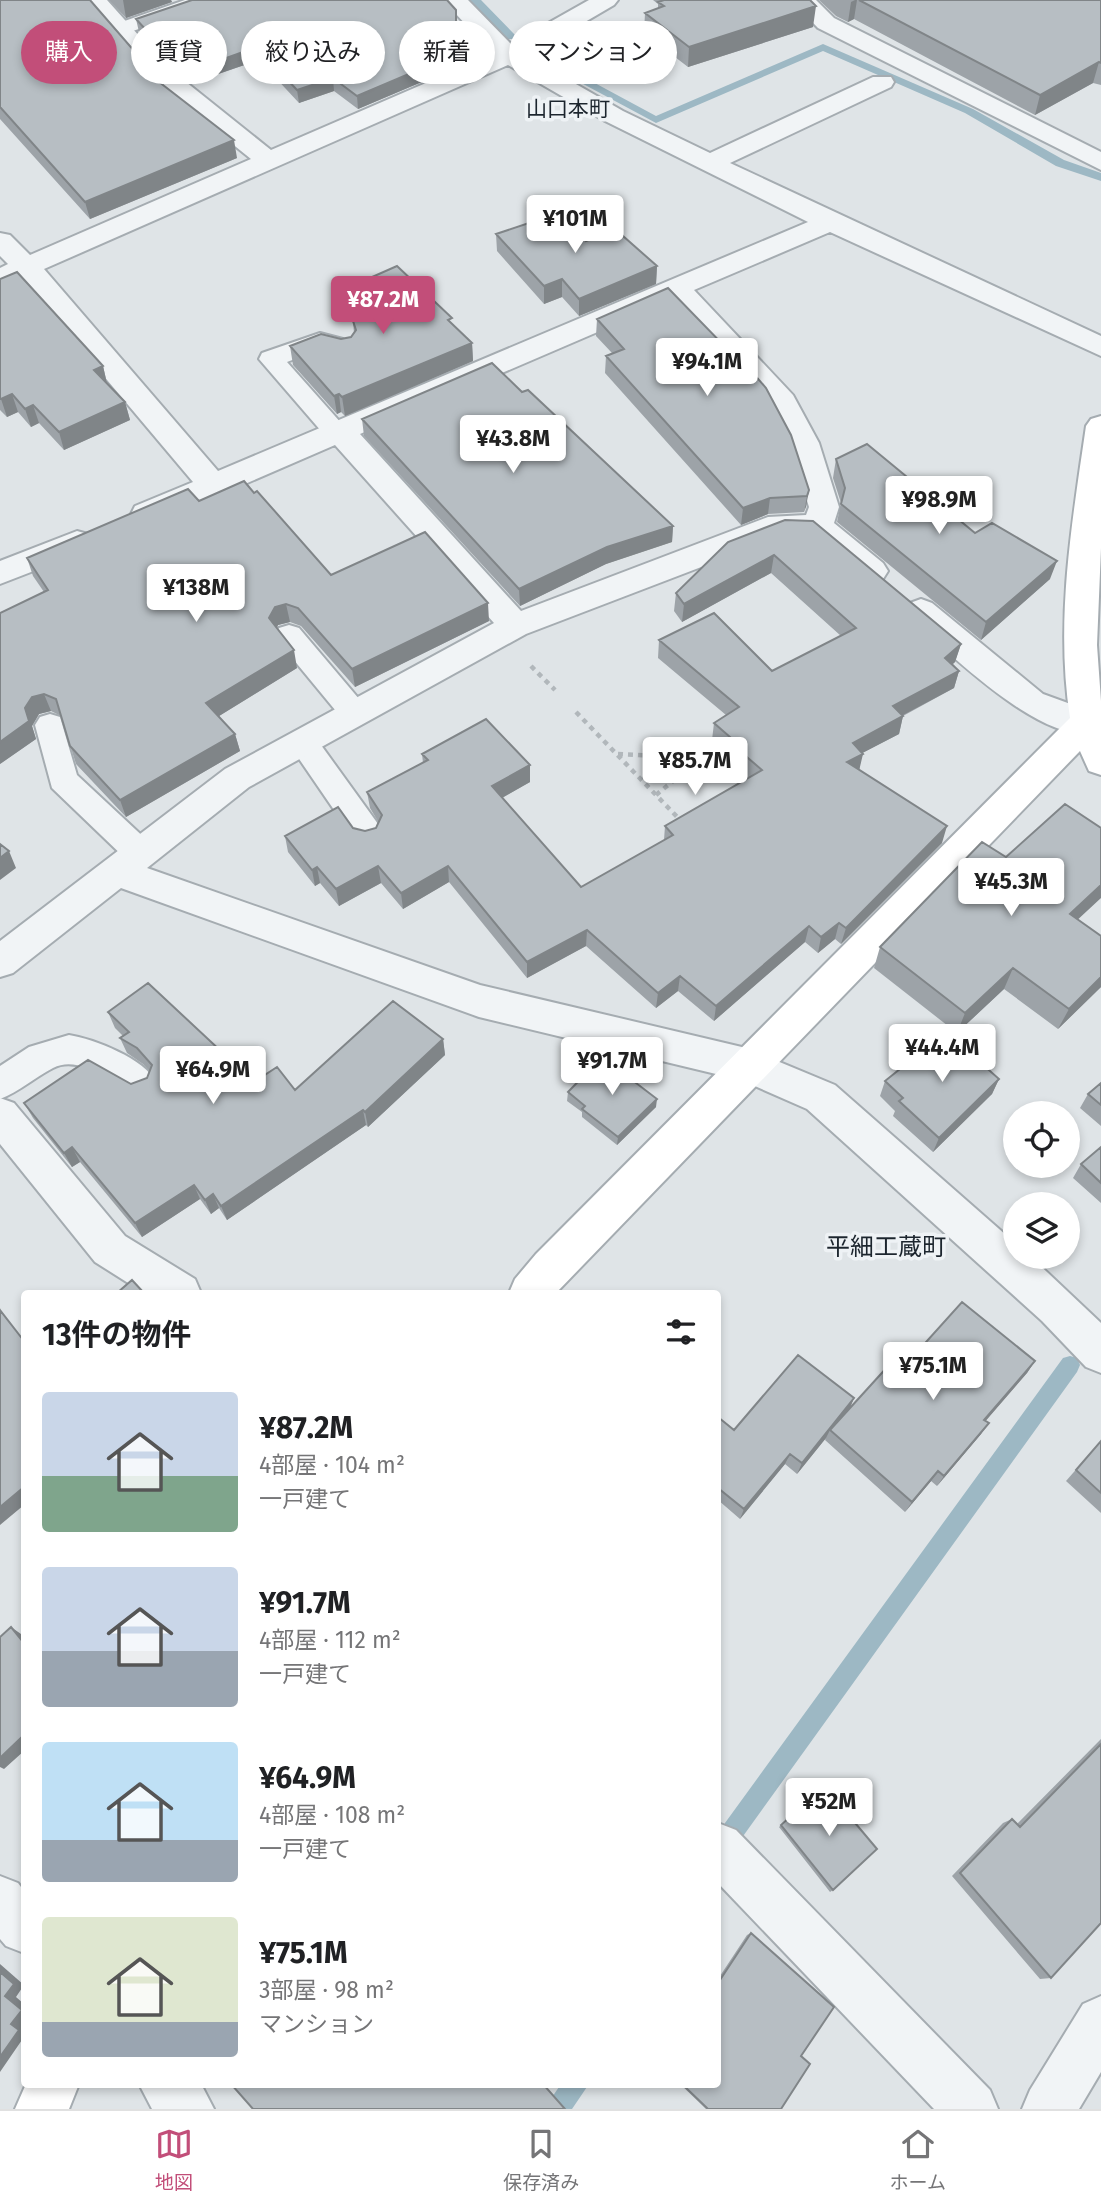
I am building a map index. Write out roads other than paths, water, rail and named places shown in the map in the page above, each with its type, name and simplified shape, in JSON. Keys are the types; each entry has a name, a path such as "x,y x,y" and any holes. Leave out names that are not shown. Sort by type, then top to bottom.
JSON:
{"street":[{"path":"94,0 157,71 269,161"},
{"path":"0,278 509,56 455,0"},
{"path":"570,21 606,0"},
{"path":"803,0 825,23 1101,162"},
{"path":"710,163 882,82"},
{"path":"558,84 614,116 830,222 1101,347"},
{"path":"0,573 214,486 830,222"},
{"path":"0,241 27,267 214,486"},
{"path":"675,287 778,395 808,456 824,507 818,526"},
{"path":"1101,426 1080,611 1086,723 1101,762"},
{"path":"339,432 515,626"},
{"path":"5,949 237,778 515,626 779,524 818,526 1031,703 1086,723"},
{"path":"533,1290 746,1065 1086,723"},
{"path":"127,861 479,1001 746,1065 821,1097 1057,1307 1101,1353"},
{"path":"0,1115 110,1249 175,1290"},
{"path":"721,1851 971,2109"},
{"path":"0,1901 21,1925"},
{"path":"1049,2109 1101,2022"},
{"path":"42,2109 52,2088"},
{"path":"169,2088 187,2109"}],"lane":[{"path":"120,29 205,0"},
{"path":"339,432 271,359 320,341 344,348"},
{"path":"289,635 355,714"},
{"path":"50,725 63,780 127,861"},
{"path":"303,742 367,833"},
{"path":"0,1084 58,1048 83,1049 139,1082"}],"waterway":[{"path":"475,0 509,35"},
{"path":"589,84 656,120 823,47 969,111 1060,163 1101,177"},
{"path":"733,1831 1070,1365"},
{"path":"556,2109 574,2088"}],"district":[{"name":"山口本町","path":"568,109"},
{"name":"平細工蔵町","path":"886,1247"}]}
